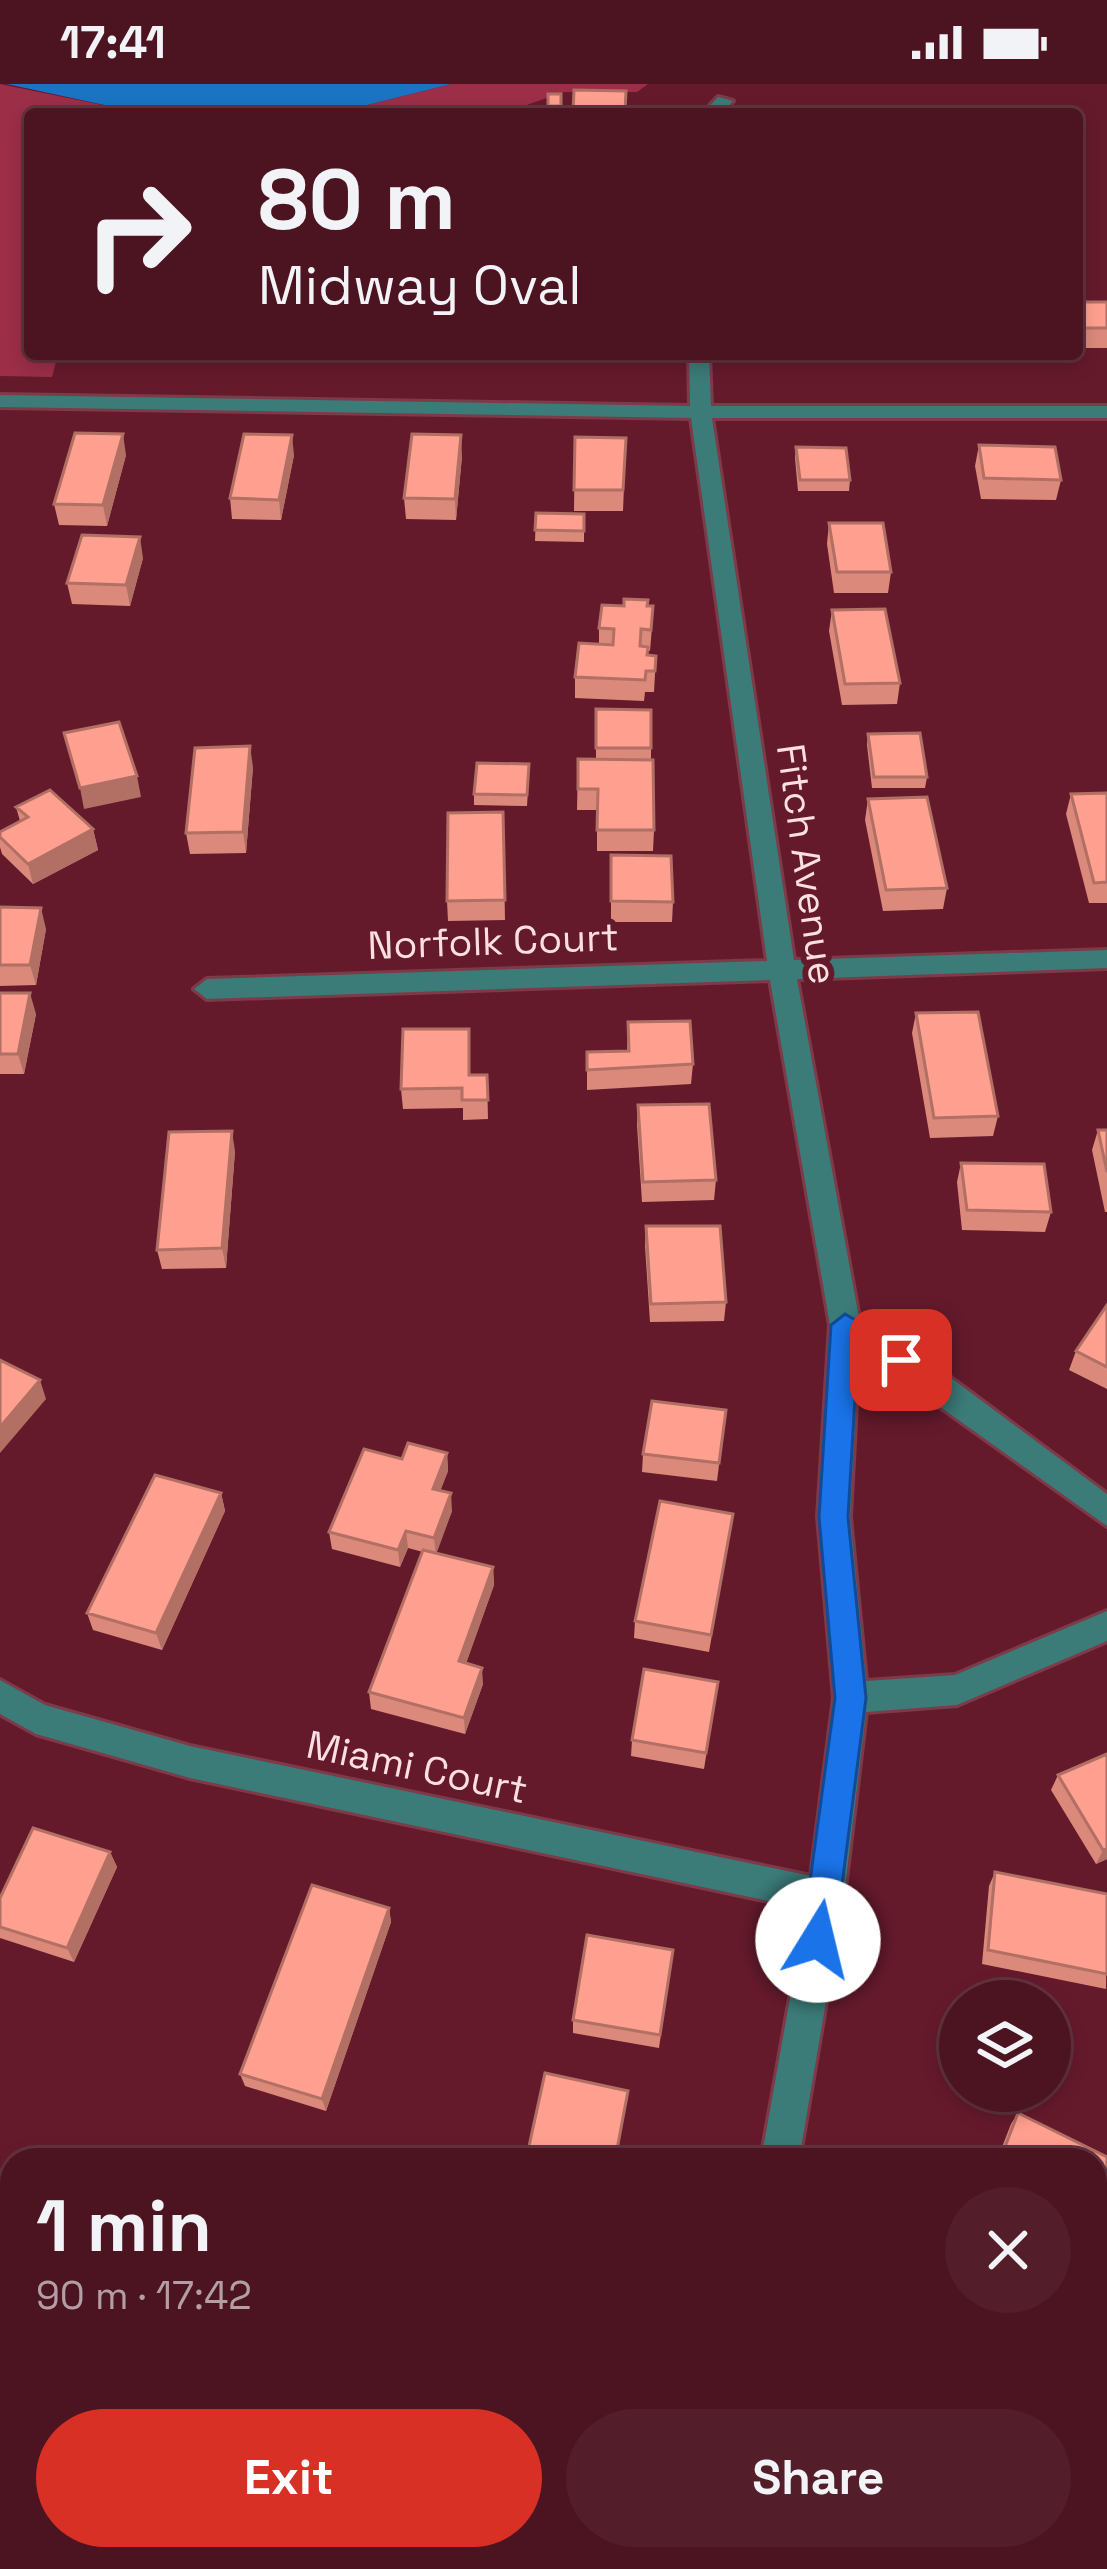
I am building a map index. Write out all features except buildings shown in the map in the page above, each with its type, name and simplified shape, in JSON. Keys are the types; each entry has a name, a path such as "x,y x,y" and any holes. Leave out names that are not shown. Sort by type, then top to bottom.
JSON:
{"street":[{"name":"Fitch Avenue","path":"699,360 701,412 782,970 845,1325 834,1517 851,1698 826,1896 782,2148"},
{"path":"0,401 701,412 1107,412"},
{"name":"Norfolk Court","path":"207,989 1107,959"},
{"path":"845,1325 928,1378 1107,1512"},
{"path":"851,1698 957,1690 1107,1626"},
{"name":"Miami Court","path":"0,1695 36,1718 190,1762 826,1896"}],"shaded area":[{"path":"0,84 117,108 24,108 24,360 56,360 52,377 0,376"},
{"path":"451,84 648,84 637,92 564,92 518,108 355,108"}],"water":[{"path":"7,84 451,84 355,108 118,108"}],"route":[{"path":"818,1940 851,1698 834,1517 845,1325 901,1360"}]}
